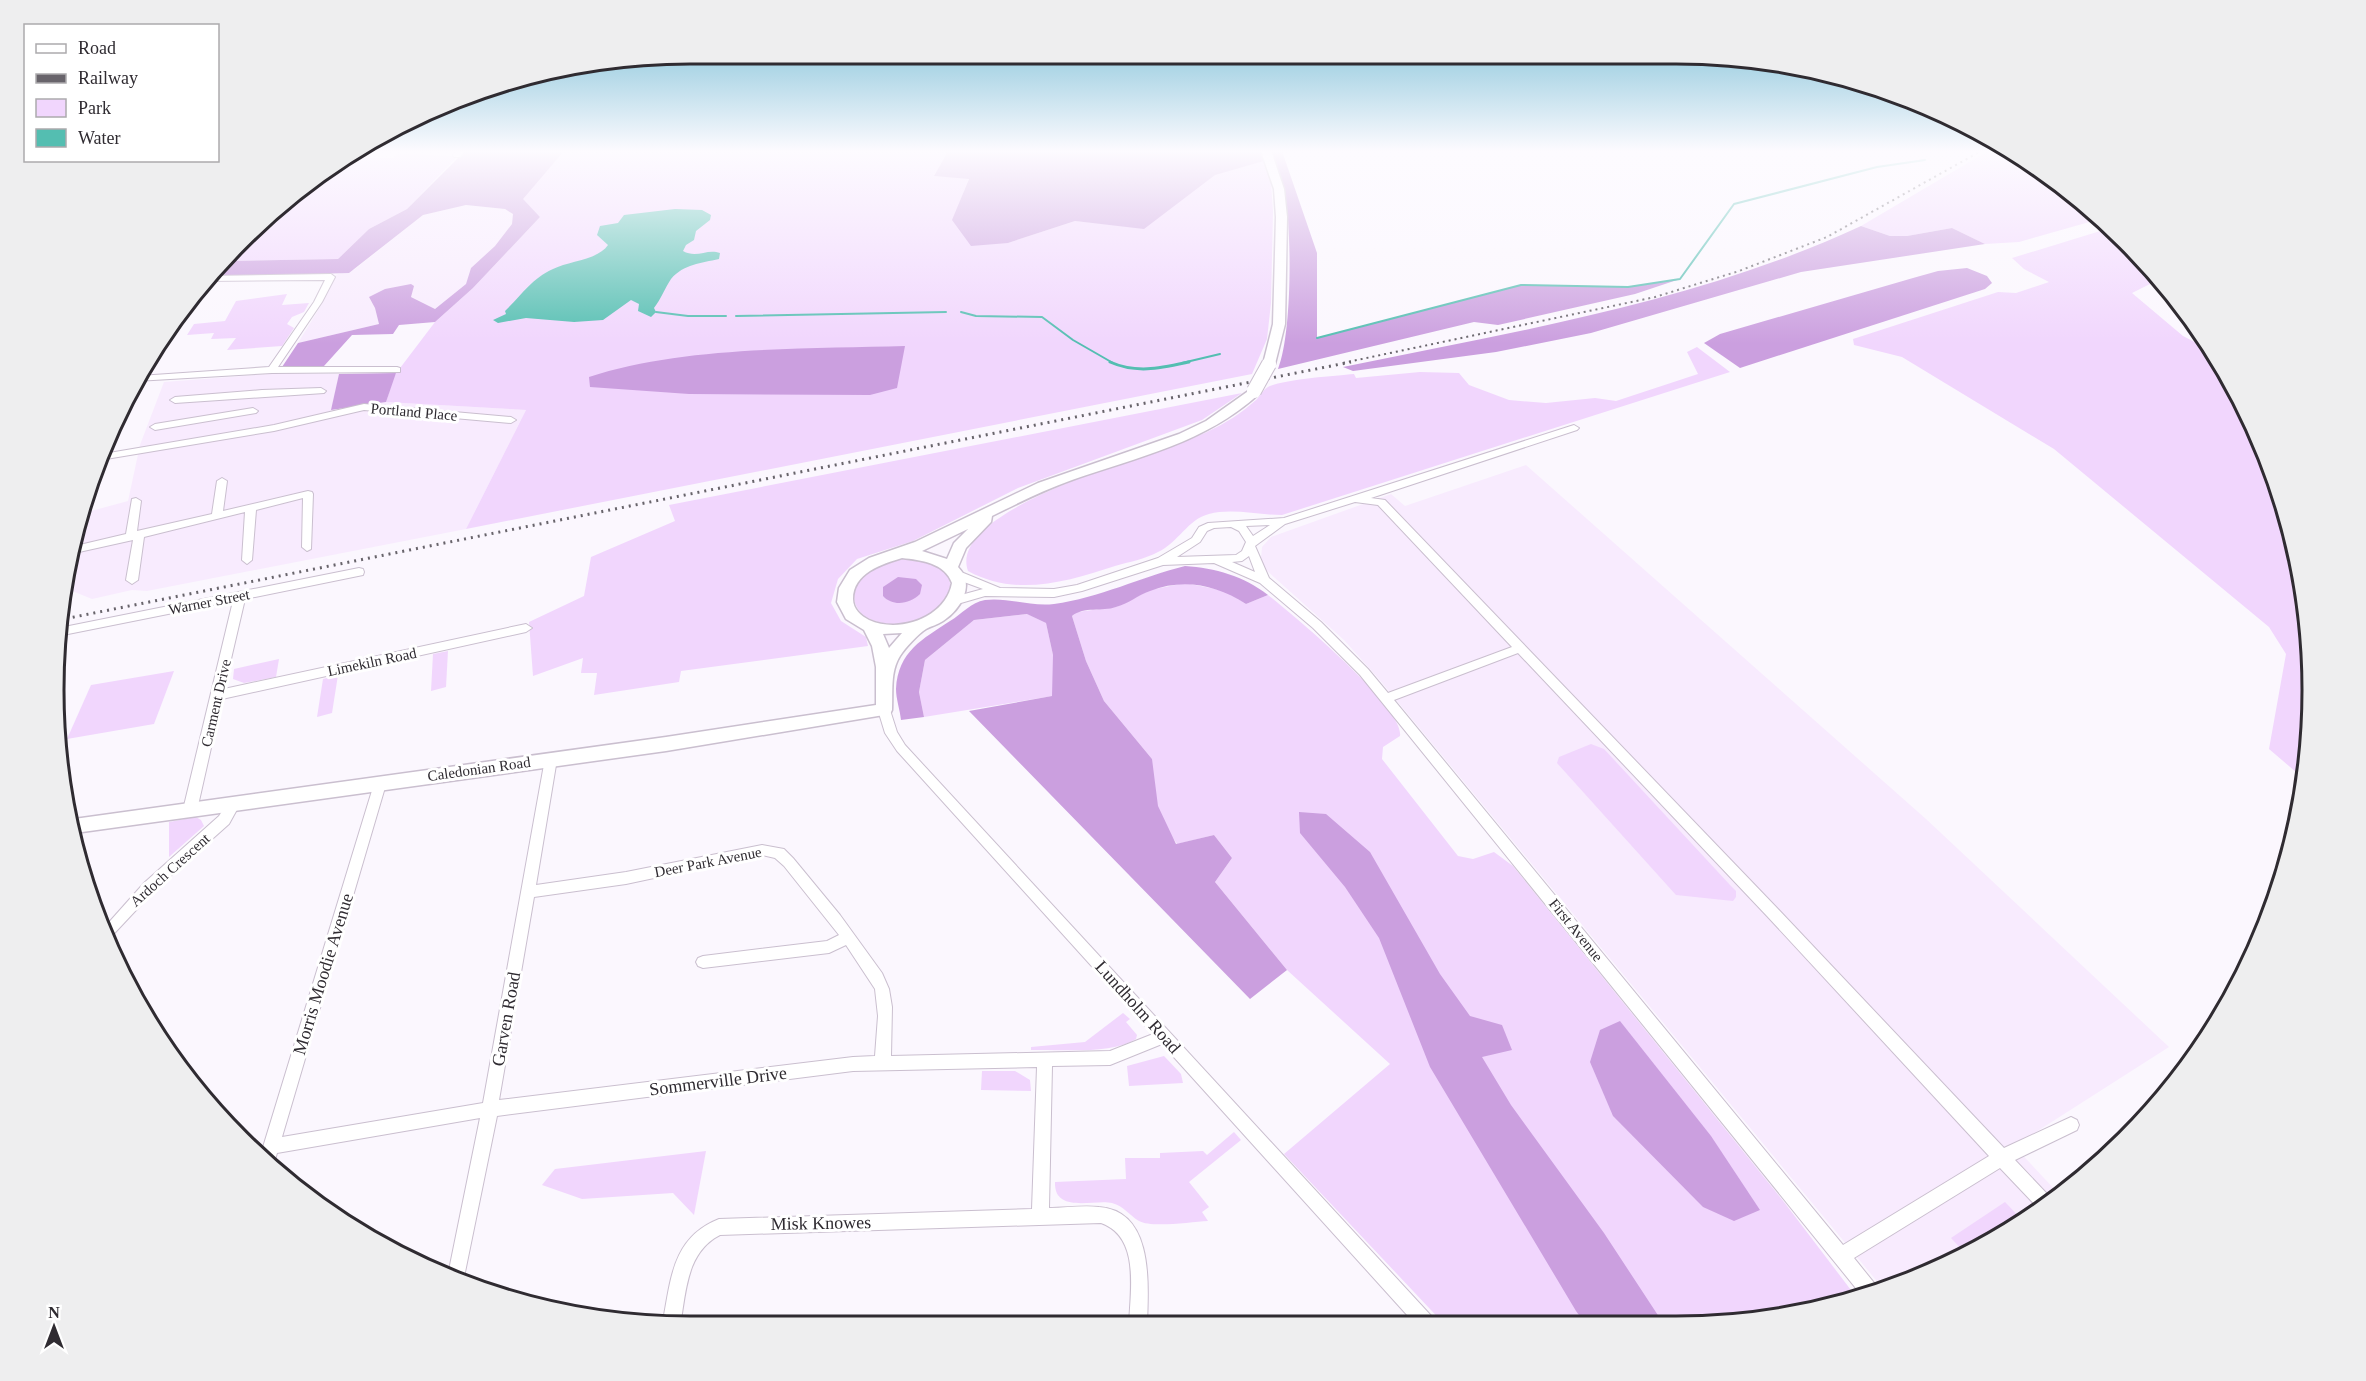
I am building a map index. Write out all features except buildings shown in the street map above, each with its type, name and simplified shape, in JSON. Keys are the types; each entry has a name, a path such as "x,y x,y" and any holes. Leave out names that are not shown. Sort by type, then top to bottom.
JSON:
{"main road":[{"path":"1003,505 969,533 959,546 954,571 959,588 954,601 933,620 919,626 894,630 870,627 856,620 846,610 843,598 846,585 854,573 867,563 925,544 1003,505 1042,487 1215,423 1241,405 1254,391 1269,364 1280,327 1281,215"},
{"path":"902,553 929,556 954,571"},
{"path":"885,671 894,652 919,626"},
{"name":"Lundholm Road","path":"870,627 878,637 885,671 884,710"},
{"name":"Caledonian Road","path":"80,825 884,710"}],"street":[{"path":"219,279 331,277 318,302 272,370"},
{"path":"147,378 272,370 397,370"},
{"path":"175,400 321,391"},
{"path":"249,432 253,411 262,393"},
{"name":"Portland Place","path":"110,455 249,432 364,407 511,420"},
{"path":"154,427 253,411"},
{"path":"954,571 988,587 1013,592 1036,594 1078,588 1162,561 1196,540 1203,529 1212,525 1235,526 1285,521 1574,428"},
{"path":"217,516 222,481"},
{"path":"81,548 308,494 308,548"},
{"path":"1355,499 1381,502 1389,509 1772,912 2040,1199"},
{"path":"132,580 136,501"},
{"path":"247,560 251,508"},
{"path":"1162,561 1238,558 1251,545 1285,521"},
{"path":"1235,526 1243,529 1251,545"},
{"path":"1196,540 1197,547 1214,559"},
{"name":"First Avenue","path":"1251,545 1264,580"},
{"name":"First Avenue","path":"1214,559 1264,580 1348,654 1866,1286"},
{"name":"Warner Street","path":"68,630 358,572"},
{"path":"954,601 970,594 1013,592"},
{"name":"Carment Drive","path":"190,810 240,596"},
{"name":"Limekiln Road","path":"218,695 526,628"},
{"path":"1386,698 1521,648"},
{"name":"Lundholm Road","path":"884,710 891,733 901,748 1420,1316"},
{"name":"Garven Road","path":"458,1271 490,1109 551,759"},
{"name":"Morris Moodie Avenue","path":"270,1153 380,784"},
{"name":"Ardoch Crescent","path":"112,929 149,887 224,820 234,804"},
{"name":"Deer Park Avenue","path":"529,892 626,878 768,850 783,856 848,937 881,987 884,1001 882,1063"},
{"path":"703,962 829,947 848,937"},
{"name":"Sommerville Drive","path":"272,1146 490,1109 882,1063 1045,1060 1119,1056 1164,1036"},
{"path":"1040,1218 1045,1060"},
{"path":"1841,1256 2001,1158 2071,1125"},
{"name":"Misk Knowes","path":"673,1316 686,1258 691,1246 708,1231 719,1227 1101,1215 1120,1221 1127,1228 1135,1244 1138,1316"}],"shaded area":[{"path":"395,215 422,215 349,273 221,277 236,261 338,259 369,229"},
{"path":"422,215 513,215 512,224 495,246 471,268 466,284 435,309 410,296 369,297 375,308 379,324 298,343 320,307 335,275 355,269"},
{"path":"513,215 540,217 473,288 435,322 399,325 393,334 352,335 324,366 282,367 298,343 379,324 375,308 369,297 385,289 411,284 414,286 411,297 435,309 466,284 471,268 495,246 512,224"},
{"path":"954,215 1162,215 1144,229 1075,221 1008,243 971,246 952,220"},
{"path":"1287,215 1304,215 1317,253 1317,338 1521,285 1628,287 1680,279 1635,294 1498,325 1474,322 1278,369 1283,353 1288,309"},
{"path":"1861,226 1890,236 1907,236 1952,228 1985,244 1801,272 1591,333 1496,352 1353,371 1343,367 1541,327 1671,295 1799,252"},
{"path":"1967,268 1987,276 1992,283 1985,289 1740,368 1704,343 1720,334 1913,278 1938,271"},
{"path":"905,346 897,388 870,395 689,394 590,387 589,377 625,367 704,354"},
{"path":"396,373 386,402 331,410 339,374"},
{"path":"269,374 339,374 332,410 386,402 526,410 466,529 147,591 132,590 92,599 73,591 91,511 128,501 140,445 164,382"},
{"path":"1526,465 1926,819 2169,1047 2014,1146 2054,1189 1988,1233 1915,1269 1878,1283 1378,678 1344,640 1265,569 1261,558 1262,547 1271,537 1391,494 1405,506"},
{"path":"1185,566 1229,574 1259,588 1268,595 1246,604 1211,588 1187,584 1175,585 1150,591 1116,607 1082,611 1072,616 1086,661 1104,701 1152,759 1158,806 1176,844 1214,835 1232,858 1215,882 1287,970 1250,999 969,711 1052,696 1053,655 1046,623 1027,614 974,620 925,660 919,692 924,717 901,720 897,697 898,676 907,656 922,640 975,603 993,599 1054,604 1104,592"},
{"path":"898,577 916,579 922,585 920,594 902,603 892,602 883,596 883,587"},
{"path":"1299,812 1326,814 1370,852 1440,974 1470,1016 1502,1025 1512,1050 1482,1057 1511,1105 1604,1233 1658,1316 1580,1316 1430,1067 1379,938 1345,887 1300,833"},
{"path":"1620,1021 1711,1136 1760,1210 1734,1221 1703,1207 1613,1116 1590,1062 1600,1030"}],"green space":[{"path":"283,215 395,215 369,229 338,259 236,261"},
{"path":"538,215 955,215 953,220 1008,243 1075,221 1144,228 1161,215 1273,215 1271,303 1267,339 1252,374 466,529 526,410 386,402 394,376 435,322 473,288 540,217"},
{"path":"1879,215 2083,215 2090,222 2019,242 1985,244 1952,228 1907,236 1890,236 1861,226"},
{"path":"2100,231 2151,284 2132,293 2183,336 2196,343 2218,378 2254,451 2280,528 2289,568 2296,609 2302,690 2296,772 2269,749 2286,654 2269,627 2054,449 1902,357 1854,345 1853,339 1998,292 2016,293 2049,282 2024,269 2012,258"},
{"path":"287,294 282,305 309,303 304,312 292,317 287,324 294,328 282,346 227,350 236,338 211,339 214,333 187,335 194,324 225,321 236,301"},
{"path":"1697,347 1730,372 1282,515 1236,512 1209,514 1195,521 1165,548 1153,554 1078,577 1023,585 986,579 968,571 970,547 990,525 1022,504 1106,468 1207,432 1227,422 1256,400 1267,388 1276,384 1354,374 1356,378 1420,372 1459,373 1469,385 1509,400 1546,403 1595,398 1616,401 1698,374 1687,352"},
{"path":"1242,393 1202,420 1018,488 913,541 857,559 838,579 831,603 841,621 866,637 868,646 681,671 679,682 594,695 597,673 581,673 583,658 533,676 529,622 584,596 591,557 675,521 669,505"},
{"path":"905,559 932,564 946,574 950,586 946,599 934,611 917,620 897,624 875,621 865,616 855,603 854,596 860,580 878,565"},
{"path":"1185,583 1226,591 1246,604 1268,595 1345,662 1385,705 1397,723 1400,736 1383,747 1382,759 1458,856 1473,859 1494,852 1513,866 1784,1202 1852,1291 1798,1304 1716,1315 1437,1316 1284,1154 1390,1064 1287,970 1215,882 1232,858 1214,835 1177,844 1152,807 1152,759 1104,701 1086,661 1072,616 1077,612 1116,607 1150,590"},
{"path":"1028,614 1046,623 1053,655 1053,696 924,717 919,692 925,660 974,620"},
{"path":"448,651 446,687 431,691 433,654"},
{"path":"279,659 276,677 244,683 233,679 234,669"},
{"path":"174,671 154,724 67,739 91,685"},
{"path":"338,675 332,713 317,717 323,679"},
{"path":"1591,744 1604,749 1736,891 1733,901 1676,895 1557,763 1559,757"},
{"path":"196,817 204,826 169,857 169,822"},
{"path":"1123,1013 1130,1019 1126,1022 1137,1035 1136,1039 1126,1044 1100,1049 1031,1050 1031,1047 1085,1042"},
{"path":"1164,1056 1181,1074 1183,1083 1129,1086 1127,1066"},
{"path":"982,1071 1015,1071 1030,1080 1031,1091 981,1090"},
{"path":"1234,1132 1241,1140 1189,1182 1209,1207 1202,1212 1208,1221 1145,1223 1116,1204 1068,1202 1056,1192 1055,1182 1126,1179 1125,1158 1160,1158 1160,1153 1203,1151 1207,1155"},
{"path":"706,1151 694,1215 673,1193 582,1199 542,1185 555,1169"},
{"path":"2005,1202 2017,1215 1960,1248 1951,1238"}],"water":[{"path":"624,215 711,215 710,220 696,231 694,240 686,245 683,251 693,254 720,253 719,259 693,265 676,274 669,282 654,308 656,312 651,317 638,311 639,304 631,300 603,320 574,322 526,318 498,323 493,320 506,314 505,311 545,273 603,250 608,245 597,235 600,226 618,223"}],"waterway":[{"path":"1317,338 1521,285 1628,287 1680,279 1726,215"},
{"path":"656,312 688,316 726,316"},
{"path":"736,316 946,312"},
{"path":"961,312 976,316 1042,317 1073,340 1113,363"},
{"path":"1182,363 1220,354"},
{"path":"1110,362 1139,369 1189,362"}],"railway":[{"path":"1343,363 1655,297 1739,271 1827,237 1866,215"},
{"path":"69,618 1351,362"}]}
